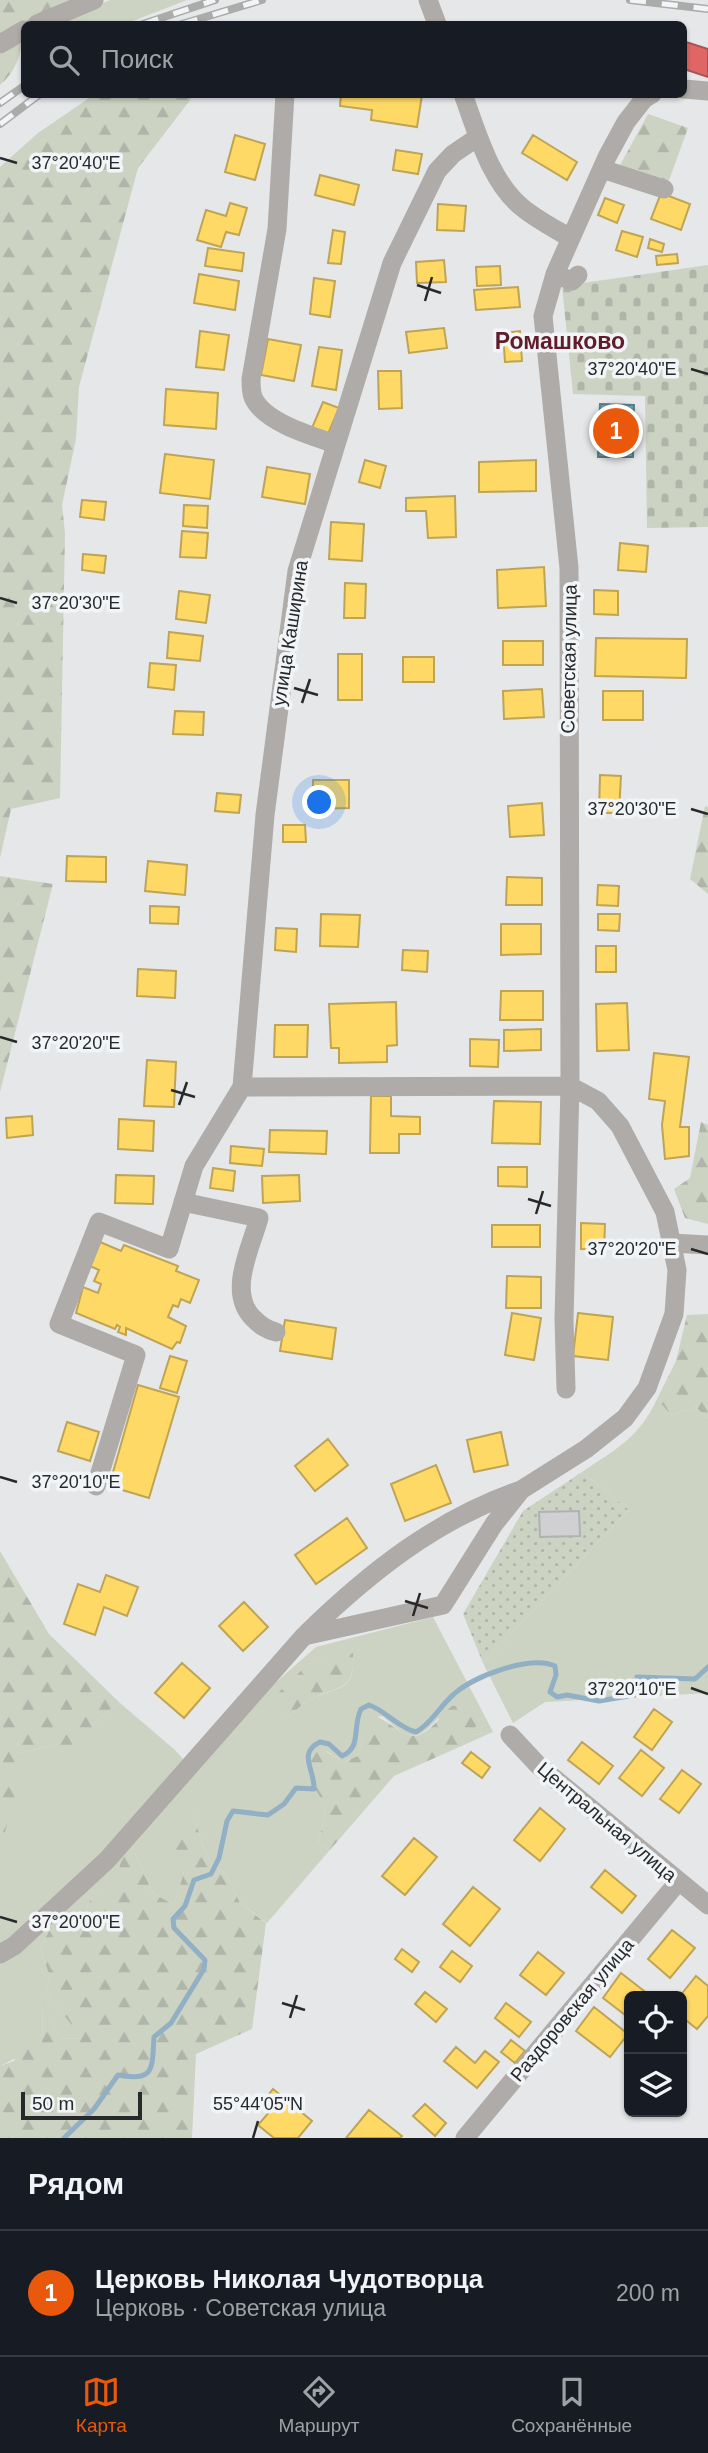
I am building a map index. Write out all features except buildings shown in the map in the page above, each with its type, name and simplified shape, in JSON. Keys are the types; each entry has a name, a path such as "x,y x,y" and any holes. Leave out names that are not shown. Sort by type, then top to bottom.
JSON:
{"street":[{"path":"44,21 94,0"},
{"path":"428,0 436,21"},
{"path":"0,44 21,32"},
{"path":"687,89 708,91"},
{"path":"285,98 277,229 251,379 253,397 270,415 293,429 336,444"},
{"path":"464,98 478,137 509,194 523,208 570,238"},
{"name":"Советская улица","path":"566,1389 564,1319 570,1086 569,568 543,316 555,274 602,169 626,122 646,98"},
{"name":"улица Каширина","path":"242,1087 265,815 297,571 392,263 426,188 453,154 478,137"},
{"path":"602,169 664,189"},
{"path":"555,274 572,281 578,275"},
{"path":"0,1954 14,1946 107,1860 304,1636 349,1592 427,1533 482,1504 521,1490 586,1449 625,1418 647,1388 674,1314 677,1270 665,1212 620,1126 598,1101 570,1086 242,1087 194,1166 169,1249 99,1222 59,1324 136,1355 96,1486"},
{"path":"183,1202 259,1218 240,1285 240,1299 256,1321 268,1331 276,1332"},
{"path":"672,1242 708,1245"},
{"path":"304,1636 443,1605 494,1524 521,1490"},
{"name":"Центральная улица","path":"510,1735 538,1765 708,1905"},
{"name":"Раздоровская улица","path":"466,2138 678,1882"}],"green space":[{"path":"0,0 73,0 30,21 21,21 19,57 0,85"},
{"path":"110,0 187,0 133,21 61,21"},
{"path":"89,98 192,98 138,168 79,387 76,439 62,505 65,533 60,798 11,809 0,858 0,167 38,133"},
{"path":"648,114 688,128 668,183 619,167"},
{"path":"708,265 708,527 647,528 645,396 573,394 562,286"},
{"path":"705,806 708,807 708,894 690,879"},
{"path":"0,876 53,884 0,1092"},
{"path":"701,1122 708,1125 708,1224 685,1218 674,1189 690,1178"},
{"path":"708,1314 708,1419 696,1407 671,1415 657,1399 676,1361 687,1315"},
{"path":"657,1399 671,1415 696,1407 708,1419 708,1693 545,1702 513,1723 483,1663 629,1510 582,1472 626,1442 642,1424"},
{"path":"582,1472 629,1510 483,1663 463,1614 523,1511"},
{"path":"0,1551 49,1634 120,1703 100,1717 85,1745 54,1745 16,1754 23,1774 4,1835 0,1832"},
{"path":"433,1617 493,1732 470,1735 438,1718 422,1733 410,1735 382,1716 362,1720 358,1756 343,1762 326,1751 303,1774 324,1805 324,1820 318,1842 329,1851 267,1923 240,1903 227,1876 210,1861 192,1811 185,1836 184,1872 174,1905 153,1893 135,1853 118,1885 95,1891 80,1921 49,1931 40,1948 50,1977 46,1992 83,2038 61,2039 43,2007 42,2045 0,2066 0,1832 4,1834 16,1754 54,1745 84,1745 100,1717 120,1703 175,1750 194,1771 266,1691 316,1647","holes":["353,1654 352,1675 344,1685 309,1700 286,1719 308,1664"]},
{"path":"353,1653 352,1674 345,1684 309,1700 286,1719 266,1715 274,1697 308,1664"},
{"path":"452,1706 469,1708 478,1715 480,1719 471,1735 493,1732 394,1776 329,1851 318,1842 324,1820 324,1805 317,1791 302,1774 313,1753 325,1751 343,1762 358,1756 362,1720 368,1714 404,1733 417,1736 431,1727"},
{"path":"192,1810 210,1861 227,1876 240,1903 266,1923 252,2029 196,2054 192,2138 0,2138 0,2066 14,2061 23,2041 42,2044 43,2006 61,2039 82,2038 46,1992 50,1977 40,1948 49,1931 80,1921 95,1891 118,1884 121,1857 135,1853 153,1893 174,1905 184,1872 163,1848 172,1835 185,1836 181,1823"}],"waterway":[{"path":"64,2138 94,2109 118,2075 139,2077 149,2071 154,2037 171,2023 204,1969 205,1960 174,1928 173,1919 185,1906 194,1880 211,1874 219,1858 227,1821 233,1811 268,1815 284,1804 296,1788 314,1789 308,1757 310,1751 320,1742 329,1744 342,1756 348,1752 354,1742 361,1709 369,1705 416,1732 463,1687 488,1674 517,1665 544,1663 555,1666 556,1675 550,1692 557,1697 567,1695 599,1701 641,1694 637,1677 695,1679 708,1667"}],"railway":[{"path":"152,21 215,0"},
{"path":"192,21 262,0"},
{"path":"630,0 708,9"},
{"path":"0,103 21,88"},
{"path":"0,124 35,98"}],"place":[{"name":"Церковь Николая Чудотворца","path":"616,431"}],"district":[{"name":"Ромашково","path":"560,341"}]}
